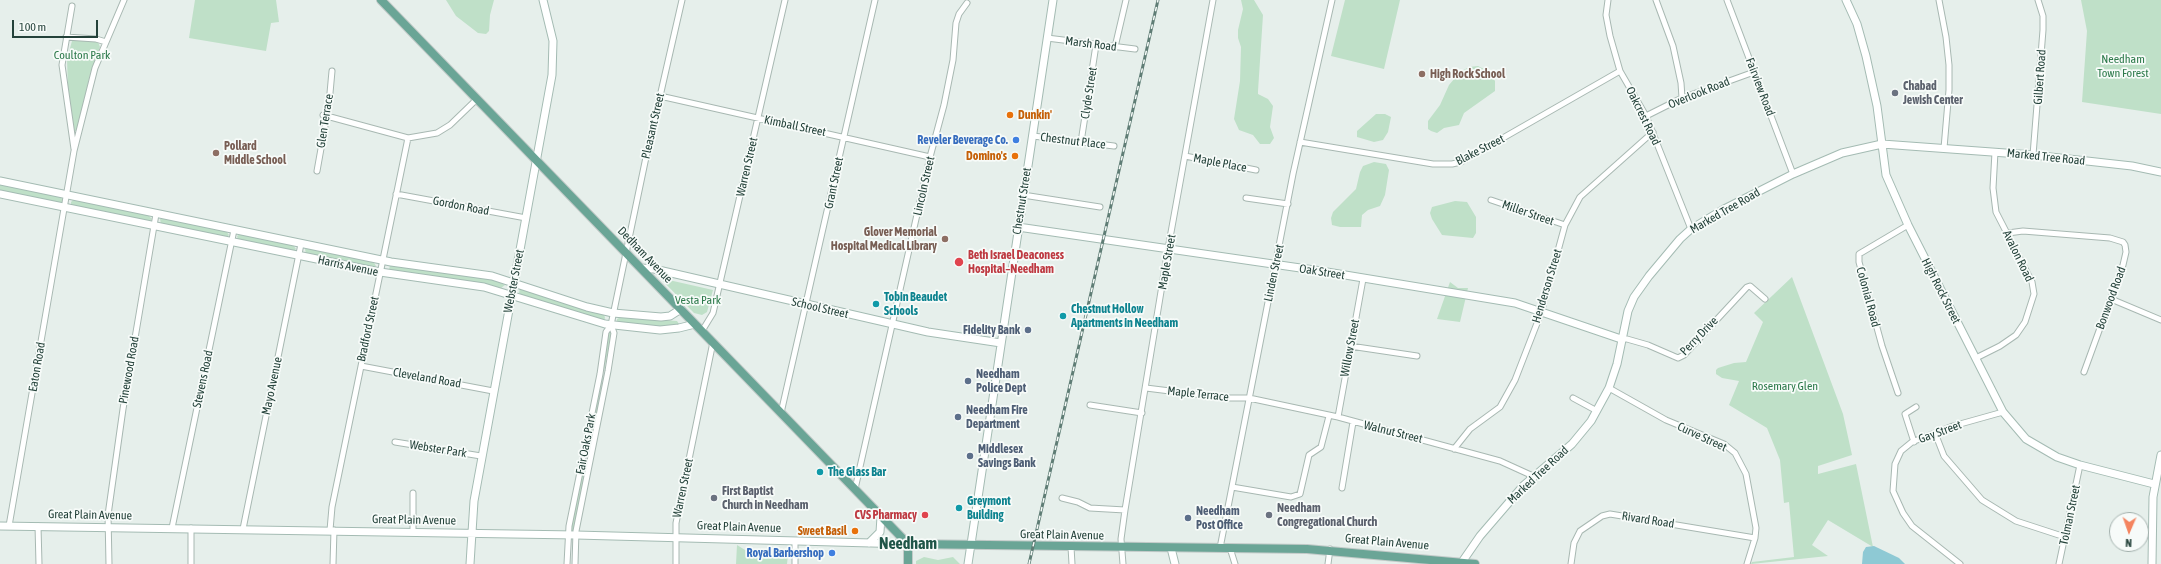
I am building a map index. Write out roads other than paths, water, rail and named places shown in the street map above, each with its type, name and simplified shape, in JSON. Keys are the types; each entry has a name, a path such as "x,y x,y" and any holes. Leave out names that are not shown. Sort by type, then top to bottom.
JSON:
{"main road":[{"name":"Dedham Avenue","path":"381,0 908,544"},
{"name":"Great Plain Avenue","path":"908,544 971,546 1330,549 1475,564"},
{"path":"908,544 908,564"}],"street":[{"path":"65,207 74,151 92,76 124,0"},
{"name":"Webster Street","path":"470,564 474,501 481,456 537,162 554,57 552,33 543,0"},
{"name":"Pleasant Street","path":"626,252 682,0"},
{"name":"Warren Street","path":"702,331 713,314 785,0"},
{"name":"Grant Street","path":"781,413 875,0"},
{"name":"Chestnut Street","path":"968,564 1053,0"},
{"path":"1115,47 1126,0"},
{"name":"Maple Street","path":"1123,564 1121,547 1125,510 1168,249 1213,0"},
{"name":"Linden Street","path":"1220,548 1300,142 1332,0"},
{"name":"Oakcrest Road","path":"1608,0 1606,15 1610,36 1620,71 1646,116 1691,229"},
{"path":"1656,0 1673,46 1681,83 1682,98"},
{"name":"Fairview Road","path":"1727,0 1793,174"},
{"name":"High Rock Street","path":"1847,0 1857,24 1866,56 1877,106 1886,175 1908,225 2003,412 2026,438 2040,448 2057,457 2080,465 2154,484"},
{"path":"1939,0 1946,37 1949,65 1949,90 1944,148"},
{"name":"Gilbert Road","path":"2033,155 2043,30 2043,16 2038,0"},
{"name":"Lincoln Street","path":"855,489 930,157 944,105 955,46 956,22 959,14 967,3"},
{"path":"72,6 62,69 74,151"},
{"path":"66,37 89,38 106,42"},
{"name":"Marsh Road","path":"1047,38 1135,49"},
{"name":"Clyde Street","path":"1081,142 1096,44"},
{"name":"Glen Terrace","path":"317,171 332,71"},
{"name":"Blake Street","path":"1300,142 1433,164 1452,164 1461,162 1620,71"},
{"name":"Overlook Road","path":"1646,116 1682,98 1754,72"},
{"name":"Kimball Street","path":"660,96 930,157"},
{"path":"325,116 408,138 437,133 450,125 477,99"},
{"name":"Henderson Street","path":"1454,449 1470,429 1500,407 1515,380 1541,313 1565,226 1580,196 1653,132"},
{"name":"Chestnut Place","path":"1033,136 1114,146"},
{"name":"Bradford Street","path":"333,564 332,507 408,138"},
{"name":"Marked Tree Road","path":"1462,563 1473,545 1504,506 1533,476 1579,436 1597,410 1609,388 1617,364 1628,311 1634,297 1663,258 1691,229 1753,194 1793,174 1842,153 1882,144 2033,155 2132,166 2161,172"},
{"name":"Avalon Road","path":"1976,358 2000,346 2016,335 2025,322 2034,294 2032,282 1996,212 1994,200 1995,152"},
{"name":"Maple Place","path":"1185,156 1256,170"},
{"name":"Harris Avenue","path":"0,182 383,260 486,275 513,282 587,307 613,313 668,317 681,309"},
{"name":"Harris Avenue","path":"0,194 380,272 478,286 511,295 584,319 611,325 660,330 695,324"},
{"name":"Gordon Road","path":"396,194 526,218"},
{"path":"1023,195 1100,206"},
{"path":"1246,198 1288,204"},
{"name":"Miller Street","path":"1491,200 1565,226"},
{"name":"Eaton Road","path":"9,526 65,207"},
{"name":"Pinewood Road","path":"109,564 108,527 123,408 156,214"},
{"name":"Colonial Road","path":"1898,393 1858,262 1859,254 1908,225"},
{"name":"Oak Street","path":"1018,227 1276,266 1321,271 1515,303 1621,339"},
{"name":"Stevens Road","path":"172,528 234,230"},
{"name":"Bonwood Road","path":"2008,233 2023,231 2065,233 2110,238 2123,242 2126,252 2123,265 2084,372"},
{"name":"Mayo Avenue","path":"243,529 301,244"},
{"name":"Fair Oaks Park","path":"567,564 584,455 600,374 606,332 611,325 626,252"},
{"name":"School Street","path":"641,268 933,334 1001,343"},
{"name":"Willow Street","path":"1338,417 1363,279"},
{"name":"Perry Drive","path":"1621,339 1627,339 1648,345 1678,358 1684,355 1748,287 1750,286 1765,299"},
{"path":"2111,299 2161,320"},
{"name":"Fair Oaks Park","path":"575,564 572,535 591,457 607,375 614,333 611,325"},
{"name":"Warren Street","path":"676,564 676,523 713,342"},
{"path":"1350,346 1417,356"},
{"name":"Cleveland Road","path":"361,366 493,391"},
{"path":"600,374 607,375"},
{"name":"Maple Terrace","path":"1146,388 1226,398 1249,398"},
{"name":"Curve Street","path":"1609,388 1666,420 1724,444 1735,453 1746,474 1752,499 1756,528 1755,538 1747,564"},
{"name":"Walnut Street","path":"1249,398 1338,417 1413,436 1500,461 1533,476"},
{"path":"1573,398 1597,410"},
{"path":"1090,405 1142,413"},
{"path":"1914,442 1905,414 1916,407"},
{"name":"Gay Street","path":"1960,564 1912,526 1893,491 1895,464 1901,451 1914,442 2003,412"},
{"path":"1232,487 1291,497 1300,494 1309,455 1321,447 1329,416"},
{"path":"1342,488 1353,422"},
{"path":"1935,434 1944,456 1982,500 2016,521 2065,537"},
{"name":"Webster Park","path":"395,442 481,456"},
{"path":"584,455 591,457"},
{"path":"2152,564 2154,484 2161,455"},
{"name":"Tolman Street","path":"2059,564 2080,465"},
{"path":"413,493 413,532"},
{"path":"1062,498 1075,501 1090,508 1125,510"},
{"name":"Rivard Road","path":"1571,564 1574,543 1580,531 1602,516 1610,514 1755,538"},
{"path":"869,543 879,533 881,517"},
{"name":"Great Plain Avenue","path":"0,526 332,530 675,537 795,542 908,544"},
{"path":"38,526 39,564"},
{"path":"191,528 191,564"},
{"path":"795,542 795,564"},
{"path":"1071,547 1072,564"},
{"path":"1171,548 1175,564"},
{"path":"1230,548 1235,564"},
{"path":"1328,564 1330,549"}],"water":[{"path":"1874,546 1899,558 1905,564 1862,564 1863,552 1866,547"}],"railway":[{"path":"1029,564 1158,0"}],"place":[{"name":"High Rock School","path":"1422,74"},
{"name":"Chabad Jewish Center","path":"1895,93"},
{"name":"Dunkin'","path":"1010,115"},
{"name":"Reveler Beverage Co.","path":"1016,140"},
{"name":"Pollard Middle School","path":"216,153"},
{"name":"Domino's","path":"1015,156"},
{"name":"Glover Memorial Hospital Medical Library","path":"945,239"},
{"name":"Beth Israel Deaconess Hospital–Needham","path":"959,262"},
{"name":"Tobin Beaudet Schools","path":"876,304"},
{"name":"Chestnut Hollow Apartments in Needham","path":"1063,316"},
{"name":"Fidelity Bank","path":"1028,330"},
{"name":"Needham Police Dept","path":"968,381"},
{"name":"Needham Fire Department","path":"958,417"},
{"name":"Middlesex Savings Bank","path":"970,456"},
{"name":"The Glass Bar","path":"820,472"},
{"name":"First Baptist Church in Needham","path":"714,498"},
{"name":"Greymont Building","path":"959,508"},
{"name":"CVS Pharmacy","path":"925,515"},
{"name":"Needham Congregational Church","path":"1269,515"},
{"name":"Needham Post Office","path":"1188,518"},
{"name":"Sweet Basil","path":"855,531"},
{"name":"Royal Barbershop","path":"832,553"}],"district":[{"name":"Needham","path":"908,544"}],"park label":[{"name":"Coulton Park","path":"82,55"},
{"name":"Needham Town Forest","path":"2123,66"},
{"name":"Vesta Park","path":"698,300"},
{"name":"Rosemary Glen","path":"1785,386"}]}
